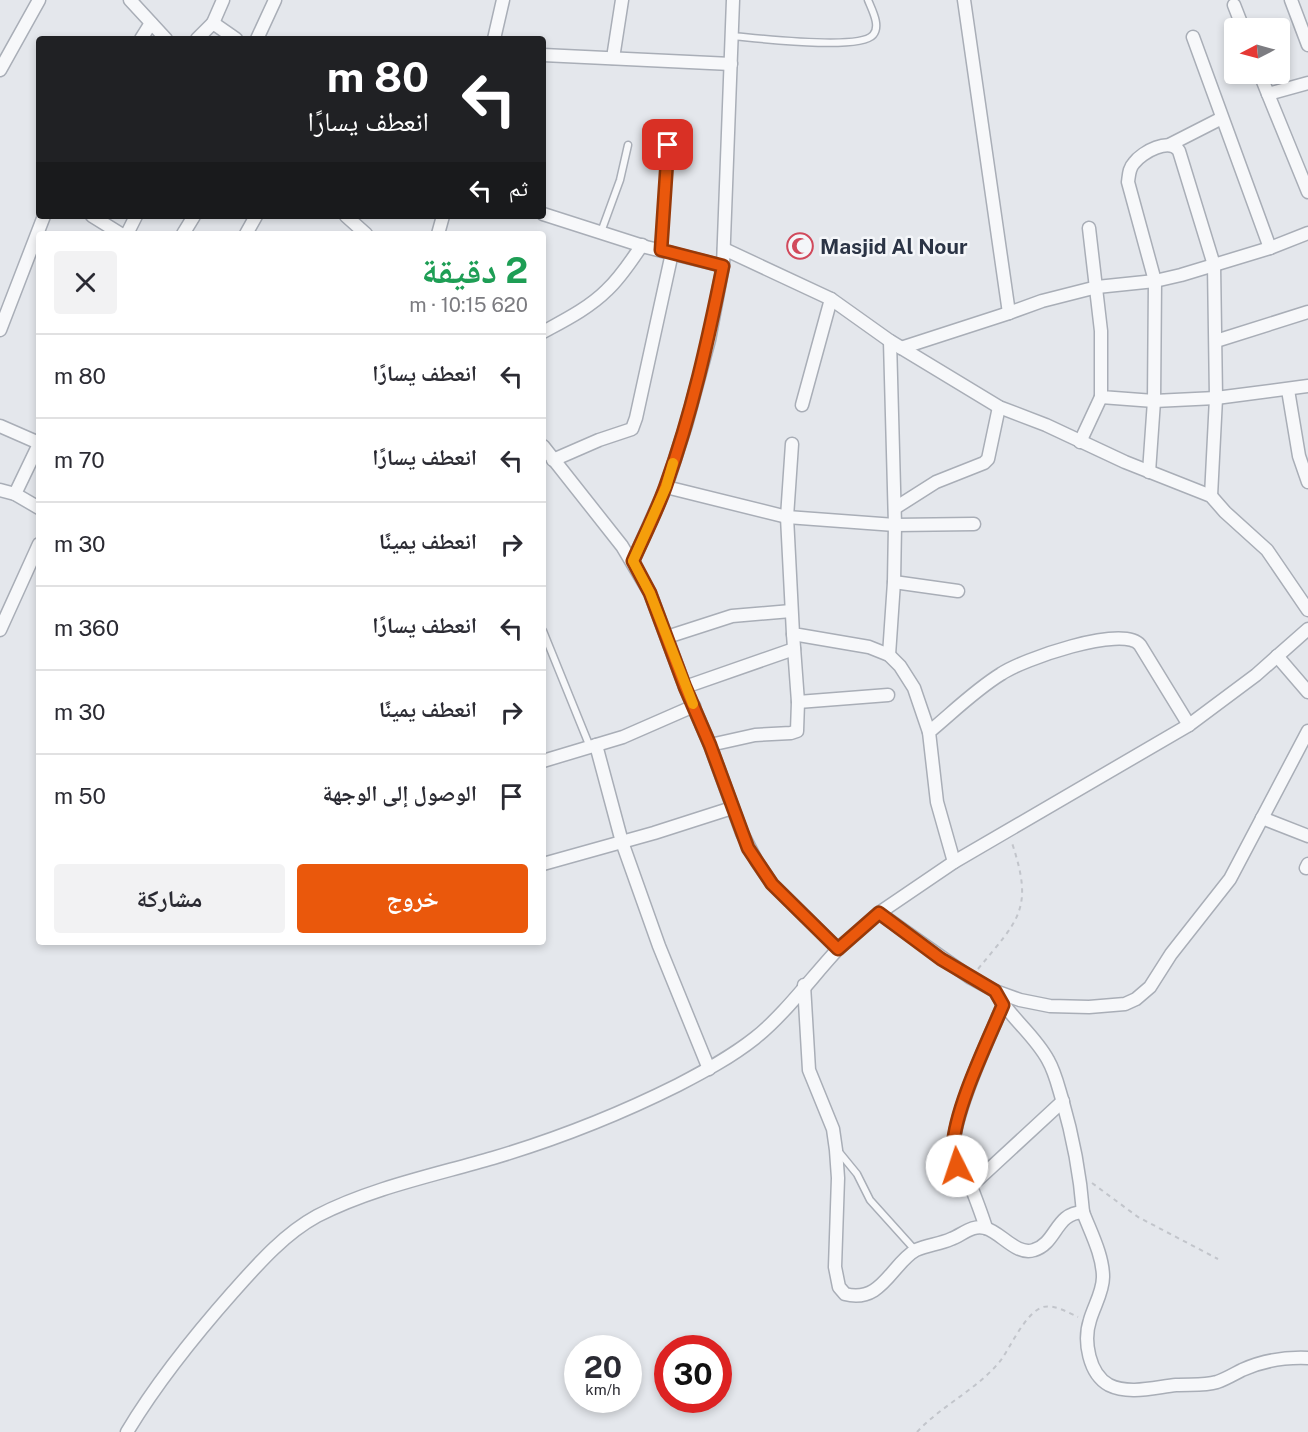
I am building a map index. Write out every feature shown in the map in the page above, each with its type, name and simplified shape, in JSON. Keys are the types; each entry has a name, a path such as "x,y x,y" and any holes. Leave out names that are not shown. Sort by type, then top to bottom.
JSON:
{"street":[{"path":"0,70 39,0"},
{"path":"130,0 163,36"},
{"path":"200,36 213,23 223,0"},
{"path":"259,36 275,0"},
{"path":"495,36 503,0"},
{"path":"613,58 622,0"},
{"path":"633,561 666,487 696,389 709,340 723,266 734,0"},
{"path":"964,0 1009,313"},
{"path":"1291,0 1308,45"},
{"path":"1234,5 1239,18"},
{"path":"143,36 151,23"},
{"path":"213,23 232,36"},
{"path":"1193,37 1270,248"},
{"path":"546,55 731,64"},
{"path":"1268,94 1308,83"},
{"path":"1264,84 1308,192"},
{"path":"1149,472 1154,401 1155,281 1128,182 1130,171 1133,164 1150,152 1222,118"},
{"path":"1171,144 1175,145 1179,151 1214,265 1216,398 1210,496"},
{"path":"546,215 666,252 723,266"},
{"path":"97,219 116,231"},
{"path":"349,219 363,231"},
{"path":"1080,442 1101,397 1101,331 1089,228"},
{"path":"901,348 1042,301 1097,287 1155,281 1181,275 1270,248 1308,233"},
{"path":"0,330 36,237"},
{"path":"546,330 606,292 642,245"},
{"path":"724,249 831,299 890,341 999,407 1210,496 1267,550 1308,610"},
{"path":"553,460 599,440 632,429 658,321 666,252"},
{"path":"802,405 831,299"},
{"path":"1216,341 1308,312"},
{"path":"889,655 895,525 890,341"},
{"path":"1101,397 1154,401 1216,398 1308,386"},
{"path":"1288,390 1299,456 1308,482"},
{"path":"895,508 936,482 984,463 988,459 999,407"},
{"path":"0,426 36,442"},
{"path":"710,745 755,735 794,732 797,731 799,725 787,517 792,444"},
{"path":"15,494 36,449"},
{"path":"546,450 633,561 650,593 748,848 772,884 838,949"},
{"path":"666,487 787,517 895,525 974,524"},
{"path":"0,490 15,494 36,506"},
{"path":"0,630 36,551"},
{"path":"894,582 958,591"},
{"path":"667,637 732,616 756,612 791,611"},
{"path":"127,1432 146,1401 211,1317 257,1264 316,1217 354,1200 596,1123 631,1109 709,1069 756,1037 838,949 879,913 954,862 1189,725 1256,675 1308,629"},
{"path":"793,634 869,647 889,655 900,666 914,688 929,732 937,801 954,862"},
{"path":"929,732 988,682 1020,664 1084,643 1120,637 1136,640 1140,645 1189,725"},
{"path":"685,687 794,649"},
{"path":"1277,656 1308,692"},
{"path":"798,702 888,695"},
{"path":"546,760 645,728 694,706"},
{"path":"879,913 971,978 995,991 1020,1000 1050,1006 1089,1007 1125,1004 1136,999 1150,987 1171,954 1230,879 1308,730"},
{"path":"593,746 622,842 659,946 709,1069"},
{"path":"546,863 732,808"},
{"path":"1262,818 1308,836"},
{"path":"804,986 809,1070 833,1129 836,1150 838,1178 835,1267 840,1290 849,1295 859,1296 868,1293 890,1277 915,1251 978,1227 986,1228 1023,1250 1030,1251 1045,1244 1060,1221 1077,1212 1083,1212"},
{"path":"995,991 1003,1005 1048,1059 1073,1136 1080,1174 1083,1212 1102,1266 1101,1289 1089,1321 1087,1343 1092,1366 1099,1378 1122,1389 1215,1383 1267,1360 1289,1357 1308,1358"},
{"path":"986,1228 971,1186 957,1166 953,1150 963,1105 1003,1005"},
{"path":"971,1186 1063,1101"}],"lane":[{"path":"732,36 840,44 866,40 873,36 876,25 868,0"},
{"path":"666,252 670,124"},
{"path":"601,233 620,180 628,145"},
{"path":"546,638 593,746"},
{"path":"836,1150 857,1174 870,1200 915,1251"}],"path":[{"path":"971,978 1015,924 1019,913 1023,890 1020,870 1008,831"},
{"path":"1080,1174 1138,1216 1218,1259"},
{"path":"917,1432 927,1421 974,1385 1000,1361 1020,1330 1036,1311 1050,1307 1089,1321"}],"slow traffic":[{"path":"673,463 666,487 633,561 650,593 693,704"}],"place":[{"name":"Masjid Al Nour","path":"800,246"}],"route":[{"path":"668,145 661,250 723,266 709,340 694,399 666,487 633,561 650,593 748,848 772,884 838,949 879,913 941,959 995,991 1003,1005 963,1105 955,1133 953,1150 957,1166"}]}
